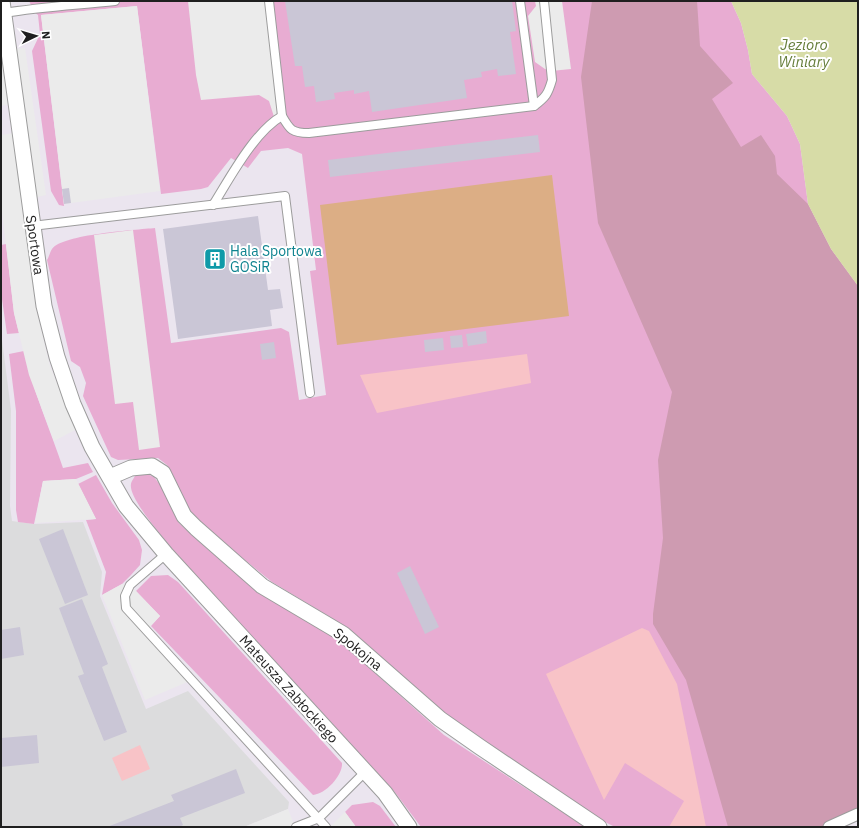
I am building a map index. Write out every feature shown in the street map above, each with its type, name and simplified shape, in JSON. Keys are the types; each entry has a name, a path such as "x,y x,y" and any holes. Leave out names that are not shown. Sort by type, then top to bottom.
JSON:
{"street":[{"name":"Sportowa","path":"3,7 44,306 57,357 73,404 92,446 110,477"},
{"name":"Spokojna","path":"110,477 132,468 152,466 163,473 184,516 262,586 343,634 440,719 480,748 599,827"},
{"name":"Mateusza Zabłockiego","path":"110,477 126,506 166,554 385,793 409,827"},
{"path":"829,827 858,814"}],"lane":[{"path":"3,7 32,8 75,6 115,1"},
{"path":"269,1 282,116 290,129 297,133 309,133 534,106 545,98 552,80 544,1"},
{"path":"520,1 534,106"},
{"path":"213,205 254,143 274,120 282,116"},
{"path":"32,226 285,196 310,393"},
{"path":"166,554 130,586 125,596 126,608 326,827"},
{"path":"296,827 319,818 365,772"}],"shaded area":[{"path":"29,1 731,1 741,23 752,74 787,116 800,144 808,204 831,249 858,286 825,827 615,827 595,817 459,727 348,628 272,582 193,518 167,465 158,458 118,460 111,457 83,396 86,383 80,367 71,361 47,260 52,249 59,244 84,236 155,228 171,343 281,328 289,332 299,400 326,395 310,271 316,270 302,154 288,148 261,151 248,168 231,158 208,187 161,194 137,6 41,15 64,206 59,205 51,191 32,51 40,34 38,15 35,13"},
{"path":"188,1 269,1 282,116 275,120 269,101 259,95 201,100 196,75"},
{"path":"535,1 562,1 571,69 551,71 535,62 528,16 536,6"},
{"path":"592,1 697,1 700,46 733,83 712,99 741,147 761,135 775,156 777,174 808,204 831,249 858,286 858,815 825,827 728,827 686,680 653,624 663,538 658,460 672,392 598,223 581,77"},
{"path":"137,6 160,191 64,204 41,15"},
{"path":"1,26 12,104 1,106"},
{"path":"25,48 46,195 29,199 9,49"},
{"path":"14,133 36,308 50,366 77,429 54,441 29,375 14,313 1,203 1,135"},
{"path":"552,175 569,316 337,345 320,205"},
{"path":"133,230 160,447 139,450 133,402 115,404 94,235"},
{"path":"6,244 14,313 19,333 7,334 1,292 1,245"},
{"path":"1,332 11,410 10,506 12,521 34,524 83,522 102,572 100,596 146,709 188,691 289,802 288,809 244,827 1,827"},
{"path":"24,351 37,395 63,468 88,463 93,472 76,479 43,481 34,524 18,522 16,510 16,411 9,354"},
{"path":"527,354 531,383 377,413 360,375"},
{"path":"145,473 154,477 161,486 179,523 257,592 337,639 444,735 585,827 421,827 394,791 173,550 155,528 135,499 132,490 131,483 135,476"},
{"path":"96,475 112,503 139,540 142,550 140,565 122,584 102,595 106,572 86,520 96,519 78,484"},
{"path":"76,479 96,519 35,523 43,481"},
{"path":"168,575 178,582 342,763 340,773 328,788 318,794 313,795 151,626 160,616 136,591 151,576"},
{"path":"122,584 130,585 160,616 147,630 192,680 145,700 102,595"},
{"path":"642,628 649,631 677,684 706,827 669,827 684,801 625,763 604,800 546,674"},
{"path":"140,745 150,769 122,781 112,758"},
{"path":"373,802 380,806 396,827 356,827 345,812 352,805"},
{"path":"288,809 295,827 244,827"},
{"path":"345,812 356,827 330,827"}],"water":[{"name":"Jezioro Winiary","path":"731,1 858,1 858,286 831,249 808,204 800,144 787,116 752,74 741,23"}],"building":[{"path":"285,1 512,1 516,31 510,32 516,74 498,76 497,69 481,72 482,77 464,80 467,98 372,112 369,91 354,94 354,90 334,93 335,99 316,102 314,86 305,87 302,66 295,66"},
{"path":"538,135 540,152 330,177 328,160"},
{"path":"69,188 71,203 64,204 62,189"},
{"name":"Hala Sportowa GOSiR","path":"258,216 268,290 280,289 283,308 270,310 272,326 178,339 163,229"},
{"path":"486,331 487,343 468,346 466,334"},
{"path":"462,335 463,347 451,348 450,336"},
{"path":"443,338 444,350 425,352 424,340"},
{"path":"274,342 276,358 262,360 260,344"},
{"path":"63,529 88,595 65,604 39,539"},
{"path":"410,566 439,627 425,634 397,573"},
{"path":"82,599 108,664 102,667 127,732 104,741 78,676 84,674 59,608"},
{"path":"20,627 24,655 1,659 1,630"},
{"path":"37,735 39,763 1,767 1,738"},
{"path":"236,769 245,793 180,818 183,825 179,827 107,827 174,801 171,795"}],"place":[{"name":"Hala Sportowa GOSiR","path":"215,259"}]}
